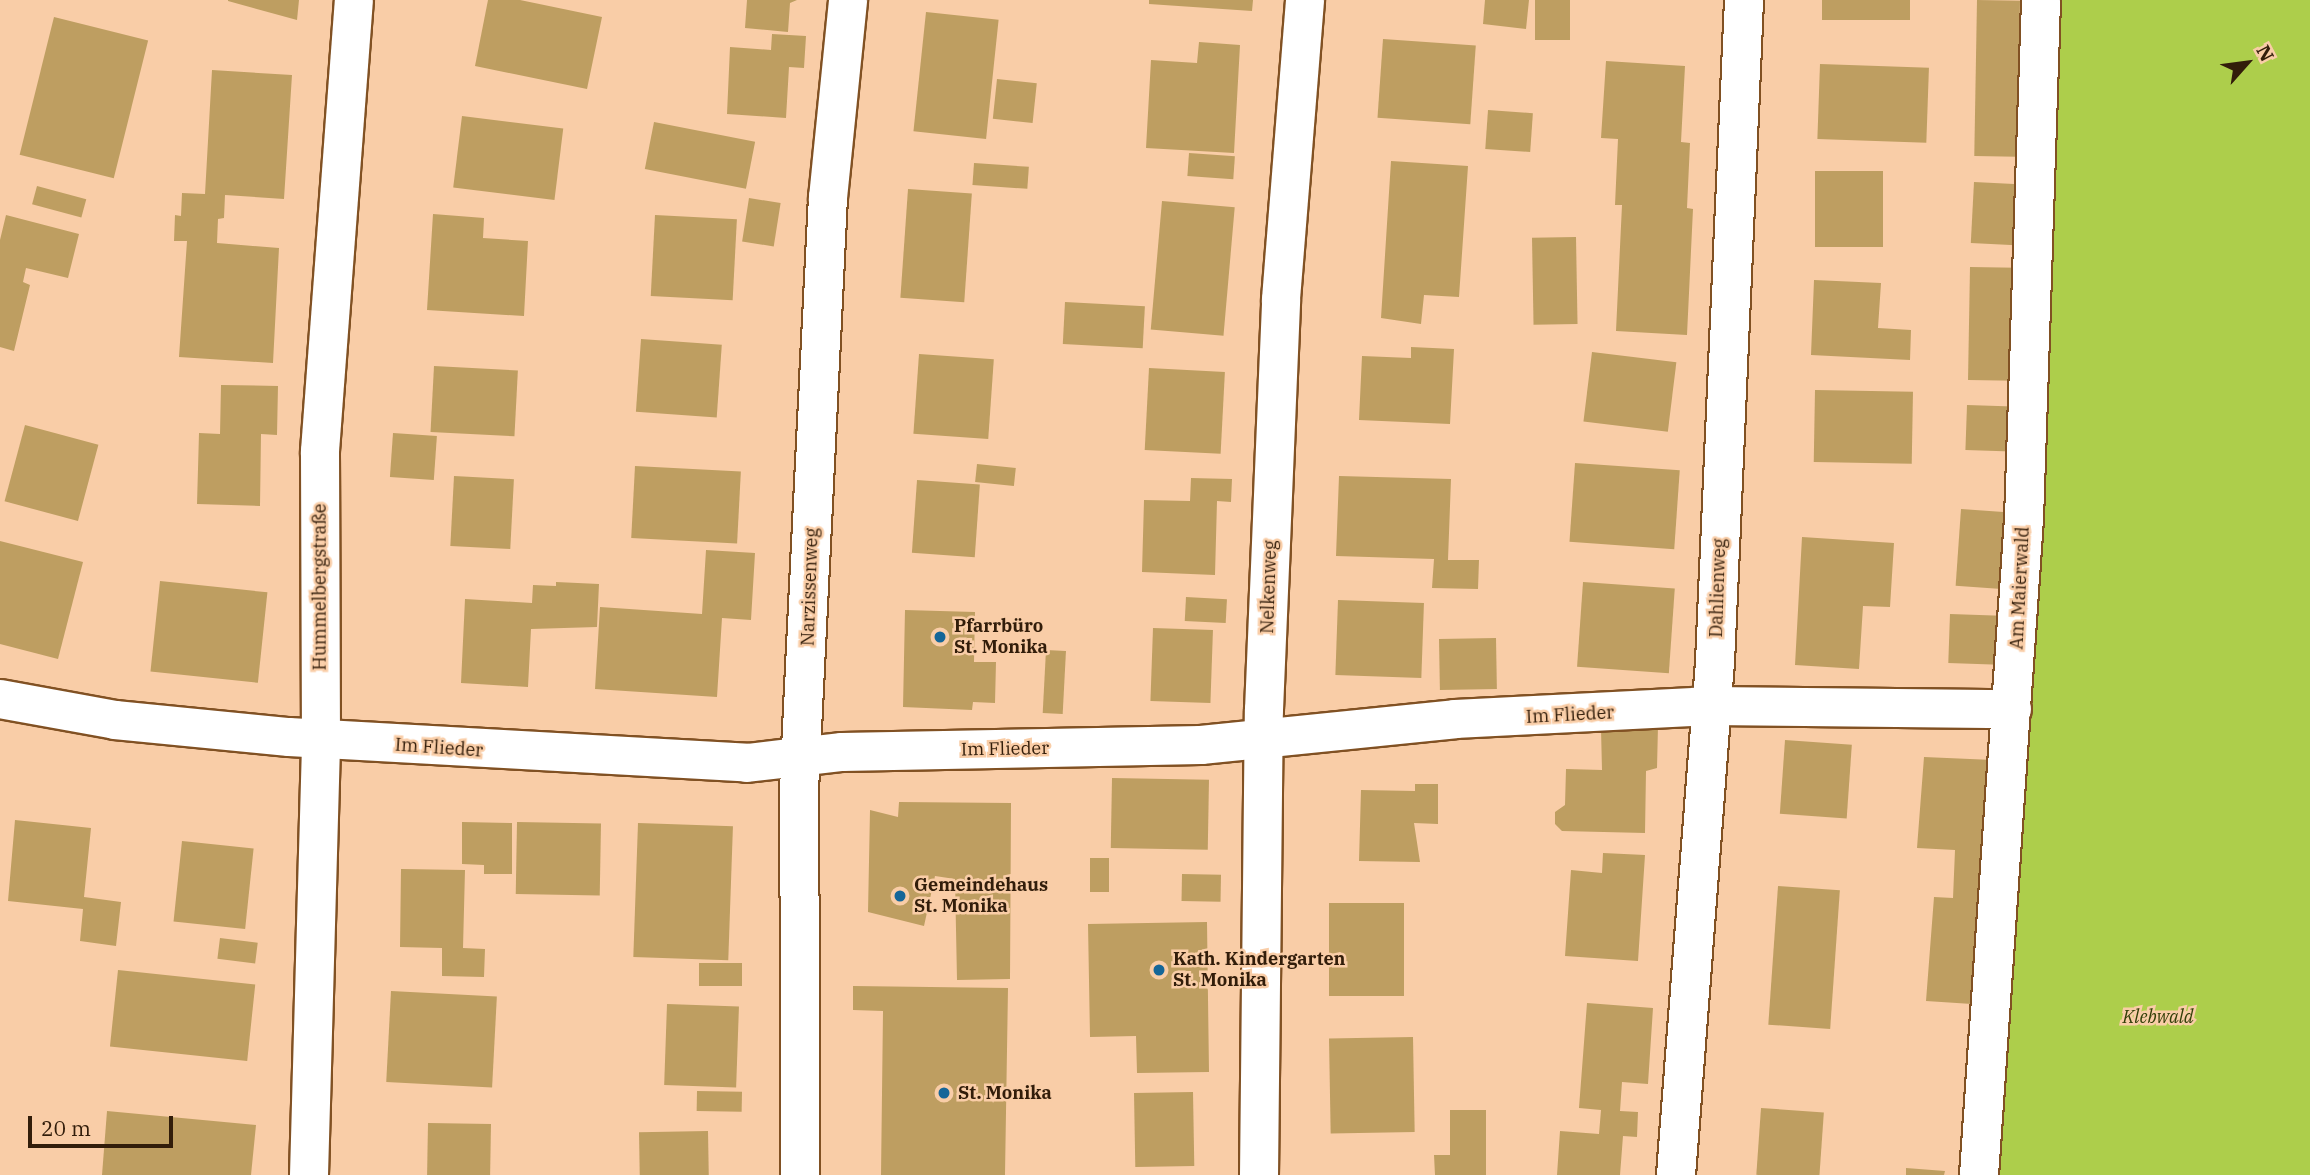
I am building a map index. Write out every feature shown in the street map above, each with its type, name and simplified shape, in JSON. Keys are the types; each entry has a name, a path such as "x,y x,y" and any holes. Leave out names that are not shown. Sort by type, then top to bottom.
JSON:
{"street":[{"name":"Hummelbergstraße","path":"309,1175 321,740 320,451 354,0"},
{"name":"Narzissenweg","path":"800,1175 801,758 828,198 848,0"},
{"name":"Nelkenweg","path":"1259,1175 1263,739 1280,299 1305,0"},
{"name":"Dahlienweg","path":"1676,1175 1712,706 1744,0"},
{"name":"Am Maierwald","path":"1979,1175 2029,424 2041,0"},
{"name":"Im Flieder","path":"0,699 115,720 321,740 666,762 1263,739 1455,719 1712,706 2012,709"}],"green space":[{"name":"Klebwald","path":"2056,0 2310,0 2310,1175 1991,1175"}],"building":[{"path":"299,0 297,20 228,1"},
{"path":"488,0 520,0 602,17 587,89 475,66"},
{"path":"747,0 797,0 790,3 788,32 745,28"},
{"path":"1149,0 1253,0 1252,11 1149,4"},
{"path":"1485,0 1529,0 1526,29 1483,24"},
{"path":"1535,0 1570,0 1570,40 1535,40"},
{"path":"1822,0 1910,0 1910,20 1822,20"},
{"path":"1977,0 2020,1 2017,157 1974,156"},
{"path":"926,12 999,20 986,139 913,131"},
{"path":"54,17 148,40 114,178 20,155"},
{"path":"772,34 806,36 804,68 789,67 786,118 727,114 730,47 771,50"},
{"path":"1383,39 1476,45 1470,124 1377,118"},
{"path":"1199,42 1240,45 1234,153 1146,148 1151,60 1197,63"},
{"path":"1606,61 1685,66 1681,142 1690,143 1687,208 1693,209 1687,335 1616,331 1622,205 1615,205 1618,139 1601,138"},
{"path":"1820,64 1929,68 1926,143 1817,139"},
{"path":"212,70 292,75 284,199 225,195 224,218 218,219 217,243 279,248 273,363 179,357 187,241 174,241 175,215 181,216 182,193 205,194"},
{"path":"997,79 1037,83 1033,123 993,119"},
{"path":"1488,110 1533,113 1530,152 1485,149"},
{"path":"462,116 563,128 554,200 453,187"},
{"path":"654,122 755,142 746,189 645,169"},
{"path":"1189,153 1235,156 1233,179 1187,176"},
{"path":"1391,161 1468,166 1459,297 1424,295 1421,324 1381,318"},
{"path":"974,163 1029,167 1027,189 972,185"},
{"path":"1815,171 1883,171 1883,247 1815,247"},
{"path":"1974,182 2019,184 2016,245 1971,243"},
{"path":"37,186 86,199 81,218 32,204"},
{"path":"908,189 972,193 964,302 900,298"},
{"path":"749,198 781,203 774,246 742,241"},
{"path":"1162,201 1235,207 1223,336 1151,330"},
{"path":"433,214 484,218 483,238 528,241 524,316 427,310"},
{"path":"6,215 79,234 68,278 26,268 23,282 30,285 14,351 0,347 0,240"},
{"path":"655,215 737,219 733,300 651,296"},
{"path":"1576,237 1578,324 1534,325 1532,238"},
{"path":"1970,267 2017,268 2015,381 1968,380"},
{"path":"1814,280 1881,283 1878,328 1911,330 1910,360 1811,355"},
{"path":"1065,302 1145,306 1143,348 1063,344"},
{"path":"641,339 722,345 717,417 636,412"},
{"path":"1411,347 1454,349 1450,424 1359,420 1362,356 1411,358"},
{"path":"1592,352 1676,362 1668,432 1583,421"},
{"path":"919,354 994,359 988,439 913,434"},
{"path":"434,366 518,370 514,436 431,432"},
{"path":"1149,368 1225,372 1221,454 1145,450"},
{"path":"221,385 278,386 277,435 261,434 260,506 197,504 199,433 220,434"},
{"path":"1815,390 1913,392 1912,464 1814,462"},
{"path":"1967,405 2013,407 2011,452 1965,450"},
{"path":"25,425 98,445 78,521 5,501"},
{"path":"393,433 437,436 434,480 390,477"},
{"path":"1575,463 1680,470 1674,549 1569,542"},
{"path":"977,464 1016,468 1014,486 975,482"},
{"path":"635,466 741,472 737,543 631,538"},
{"path":"454,476 514,479 510,549 450,546"},
{"path":"1339,476 1451,479 1448,560 1479,560 1478,589 1432,588 1434,559 1336,556"},
{"path":"1191,478 1232,479 1231,502 1217,501 1215,575 1142,572 1144,500 1190,501"},
{"path":"917,480 980,484 975,557 912,553"},
{"path":"1961,509 2007,512 2002,589 1956,586"},
{"path":"1802,537 1894,543 1890,607 1863,606 1859,669 1795,665"},
{"path":"0,541 83,562 58,659 0,644"},
{"path":"706,550 755,553 751,620 722,618 717,697 595,689 600,607 702,614"},
{"path":"160,581 267,592 258,683 150,672"},
{"path":"556,582 599,584 597,627 531,629 528,687 461,683 465,599 532,603 533,585 556,586"},
{"path":"1583,582 1675,588 1669,673 1577,667"},
{"path":"1186,597 1227,599 1226,623 1185,621"},
{"path":"1338,600 1424,603 1421,678 1335,675"},
{"name":"Pfarrbüro St. Monika","path":"905,610 975,612 974,662 996,662 995,703 973,702 972,710 903,707"},
{"path":"1950,614 2001,616 1999,665 1948,663"},
{"path":"1153,628 1213,630 1210,703 1150,701"},
{"path":"1496,638 1497,689 1440,690 1439,639"},
{"path":"1046,650 1066,651 1063,714 1043,713"},
{"path":"1658,726 1657,768 1646,771 1645,833 1562,831 1555,824 1555,812 1565,805 1566,769 1602,770 1601,729"},
{"path":"1785,740 1852,745 1847,818 1780,814"},
{"path":"1924,757 1993,760 1972,1004 1926,1001 1934,897 1953,898 1955,850 1917,848"},
{"path":"1112,778 1209,780 1208,850 1111,848"},
{"path":"1415,784 1438,784 1438,824 1414,823 1420,862 1359,861 1361,790 1415,791"},
{"name":"Gemeindehaus St. Monika","path":"899,802 1011,803 1010,979 957,980 955,879 935,876 924,926 868,912 870,810 898,817"},
{"path":"15,820 91,828 84,897 121,902 116,946 80,941 83,909 8,901"},
{"path":"462,822 512,823 512,874 484,874 484,865 462,864"},
{"path":"517,822 601,823 600,895 516,894"},
{"path":"638,823 733,826 728,960 633,957"},
{"path":"182,841 254,849 245,929 174,922"},
{"path":"1603,853 1645,855 1638,961 1565,956 1571,870 1602,873"},
{"path":"1090,858 1109,858 1109,892 1090,892"},
{"path":"401,869 465,870 463,948 485,949 484,977 442,976 442,948 400,947"},
{"path":"1182,874 1221,875 1221,902 1182,901"},
{"path":"1778,886 1840,890 1830,1029 1768,1025"},
{"path":"1329,903 1404,903 1404,996 1329,996"},
{"path":"1207,922 1209,1072 1137,1073 1136,1036 1090,1037 1088,924"},
{"path":"220,938 258,943 255,963 217,959"},
{"path":"699,963 742,963 742,986 699,986"},
{"path":"118,970 255,984 247,1061 110,1047"},
{"name":"St. Monika","path":"853,986 1008,988 1005,1175 881,1175 883,1011 853,1010"},
{"path":"391,991 497,997 492,1087 386,1082"},
{"path":"1587,1003 1653,1008 1648,1084 1622,1082 1620,1111 1638,1112 1637,1137 1623,1136 1620,1175 1557,1175 1560,1131 1599,1134 1601,1110 1579,1108"},
{"path":"667,1004 739,1007 736,1087 664,1085"},
{"path":"1413,1037 1415,1132 1331,1133 1329,1038"},
{"path":"697,1091 742,1092 742,1112 697,1111"},
{"path":"1193,1092 1194,1166 1135,1167 1134,1093"},
{"path":"1761,1108 1824,1112 1819,1175 1756,1175"},
{"path":"1450,1110 1486,1110 1486,1175 1435,1175 1434,1155 1450,1155"},
{"path":"107,1111 256,1125 251,1175 102,1175"},
{"path":"428,1123 491,1124 490,1175 427,1175"},
{"path":"708,1131 709,1175 640,1175 639,1132"},
{"path":"1906,1168 1945,1171 1944,1175 1906,1175"}],"place":[{"name":"Pfarrbüro St. Monika","path":"940,637"},
{"name":"Gemeindehaus St. Monika","path":"900,896"},
{"name":"Kath. Kindergarten St. Monika","path":"1159,970"},
{"name":"St. Monika","path":"944,1093"}]}
